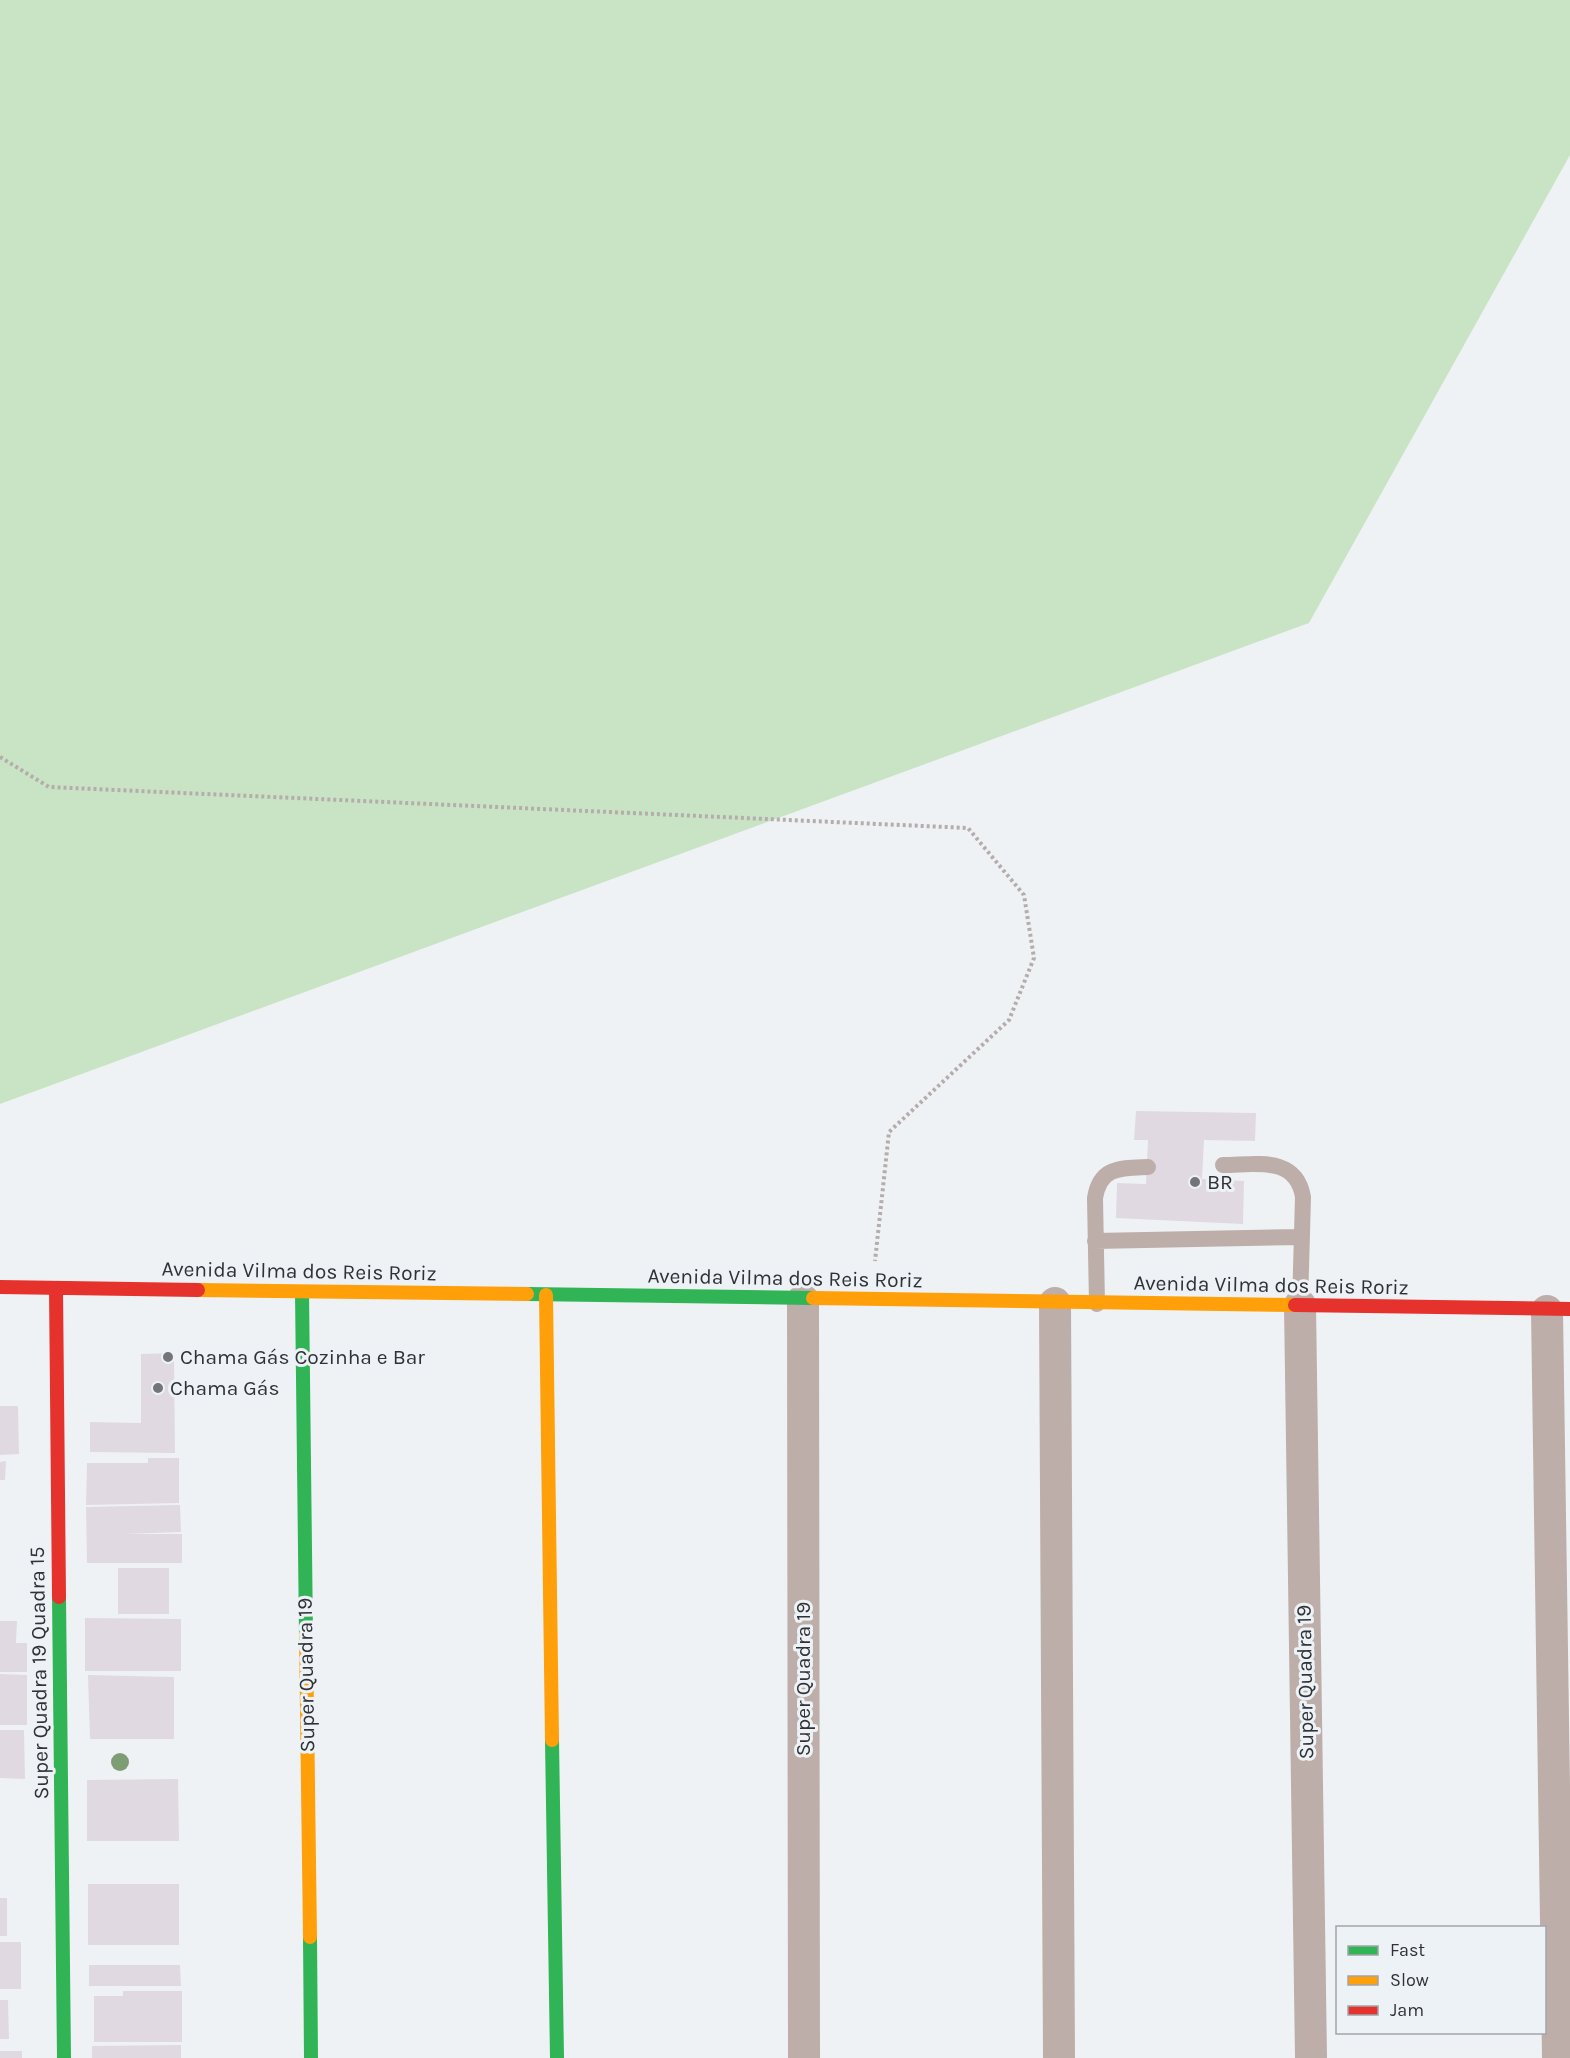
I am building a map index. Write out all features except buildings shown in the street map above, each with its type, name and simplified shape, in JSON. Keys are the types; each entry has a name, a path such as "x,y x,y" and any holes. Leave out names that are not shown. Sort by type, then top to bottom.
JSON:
{"street":[{"name":"Avenida Vilma dos Reis Roriz","path":"0,1287 1558,1310"},
{"name":"Super Quadra 19 Quadra 15","path":"56,1288 64,2058"},
{"name":"Super Quadra 19","path":"302,1292 311,2058"},
{"path":"546,1296 557,2058"},
{"name":"Super Quadra 19","path":"803,1299 804,2058"},
{"path":"1055,1303 1059,2058"},
{"name":"Super Quadra 19","path":"1300,1305 1311,2058"},
{"path":"1558,1310 1558,2058"}],"lane":[{"path":"1223,1165 1285,1167 1294,1174 1301,1185 1300,1305"},
{"path":"1097,1304 1096,1187 1103,1177 1112,1171 1148,1167"},
{"path":"1095,1241 1302,1237"}],"path":[{"path":"0,757 49,787 968,828 1024,895 1034,958 1009,1020 889,1132 871,1301"}],"green space":[{"path":"0,0 1570,0 1570,155 1309,623 0,1104"}],"traffic: fast":[{"path":"302,1292 306,1635"},
{"path":"527,1294 813,1298"},
{"path":"59,1597 64,2058"},
{"path":"552,1740 557,2058"},
{"path":"310,1937 311,2058"}],"traffic: slow":[{"path":"198,1290 527,1294"},
{"path":"546,1295 552,1740"},
{"path":"813,1298 1295,1305"},
{"path":"306,1635 310,1937"}],"traffic: jam":[{"path":"0,1287 198,1290"},
{"path":"56,1288 59,1597"},
{"path":"1295,1305 1570,1309"}],"place":[{"name":"BR","path":"1195,1182"},
{"name":"Chama Gás Cozinha e Bar","path":"168,1357"},
{"name":"Chama Gás","path":"158,1388"}]}
